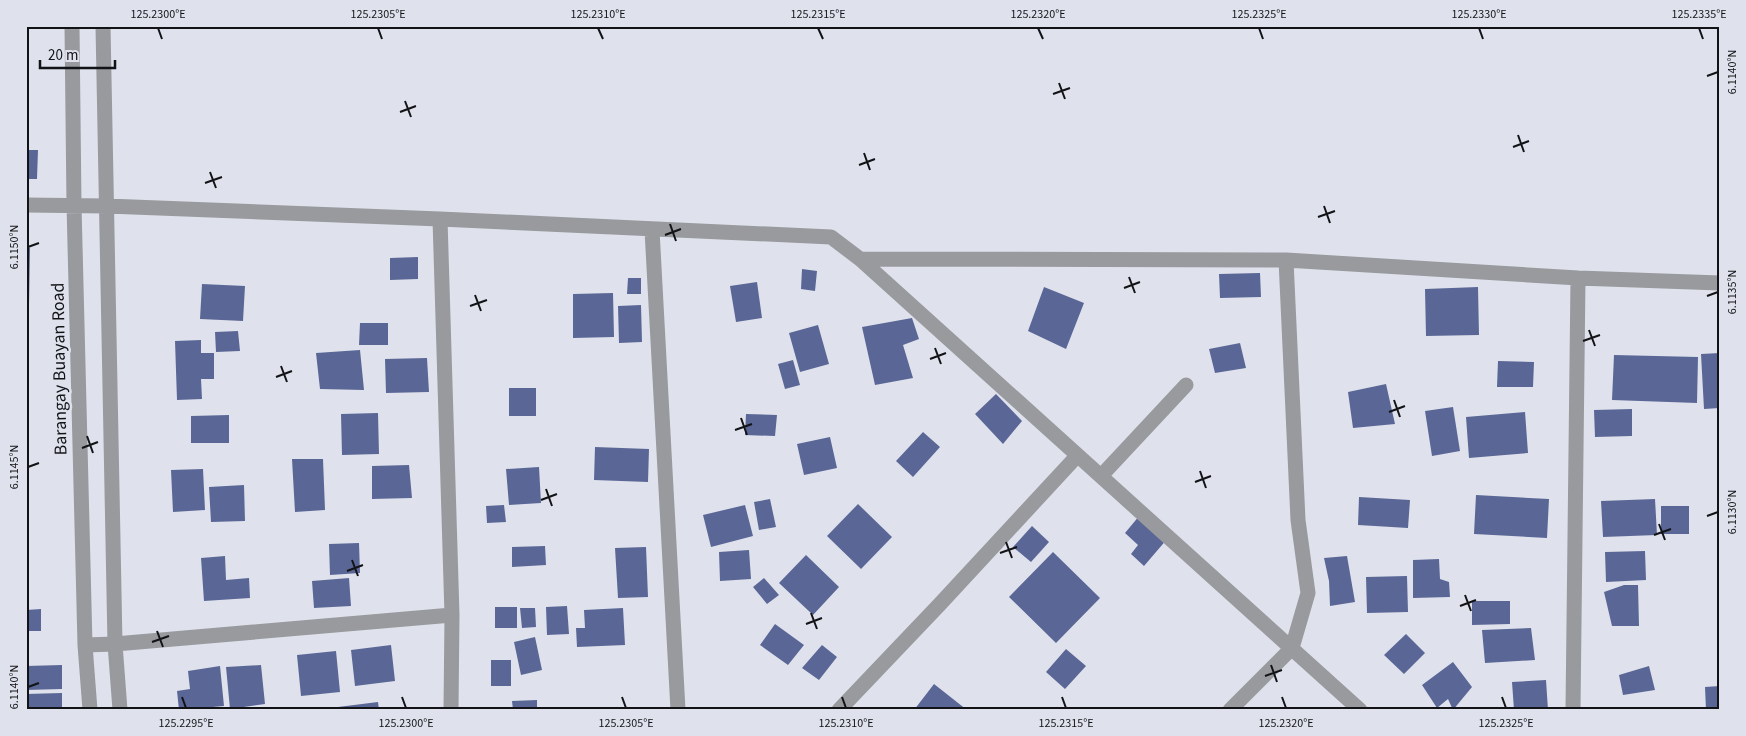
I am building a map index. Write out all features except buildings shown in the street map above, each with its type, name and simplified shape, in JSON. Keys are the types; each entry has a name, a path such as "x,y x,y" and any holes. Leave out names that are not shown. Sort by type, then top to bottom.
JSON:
{"street":[{"name":"Barangay Buayan Road","path":"72,26 74,205 85,645 90,710"},
{"path":"103,26 108,206 115,644 120,710"},
{"path":"26,205 108,206 440,219 831,237 860,259 1360,710"},
{"path":"440,219 452,615 451,710"},
{"path":"652,230 678,710"},
{"path":"860,259 1286,260 1578,278 1720,284"},
{"path":"1230,710 1292,648 1308,593 1298,520 1286,260"},
{"path":"1573,710 1578,278"},
{"path":"1101,476 1186,386"},
{"path":"839,710 1077,456"},
{"path":"85,645 452,615"}]}
